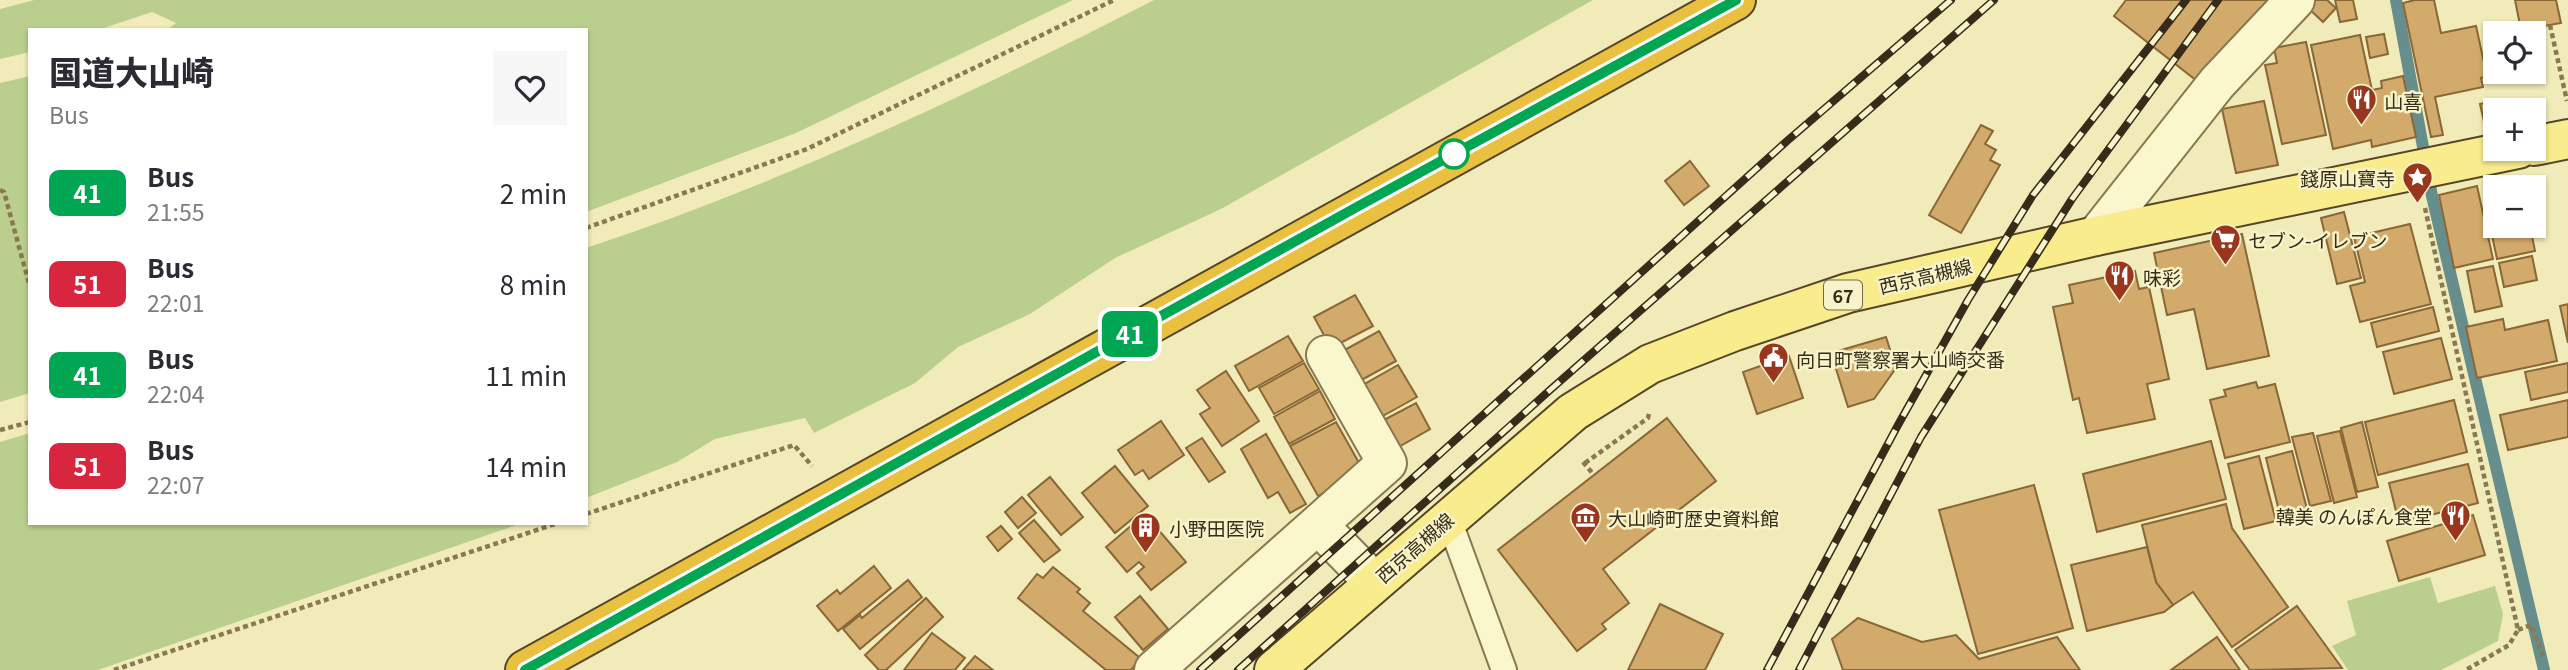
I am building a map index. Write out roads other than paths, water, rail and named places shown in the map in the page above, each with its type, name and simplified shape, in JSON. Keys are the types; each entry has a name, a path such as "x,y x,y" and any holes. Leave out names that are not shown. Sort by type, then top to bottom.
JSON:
{"highway":[{"path":"524,670 1736,0"}],"main road":[{"path":"2546,144 2568,139"},
{"name":"西京高槻線","path":"1274,670 1448,517 1573,412 1650,364 1735,331 1848,293 2095,236 2483,156"}],"street":[{"path":"2095,236 2217,83 2295,0"},
{"path":"1154,670 1387,463 1326,355"},
{"path":"1318,525 1374,582"}],"lane":[{"path":"1448,517 1504,670"}],"waterway":[{"path":"2396,0 2432,196 2544,670"}],"railway":[{"path":"1200,670 1787,141 1951,0"},
{"path":"1238,670 1550,390 1994,0"},
{"path":"1767,670 1898,425 1968,300 2033,195 2186,0"},
{"path":"1799,670 1921,437 2072,199 2218,0"}],"place":[{"name":"山喜","path":"2361,127"},
{"name":"錢原山寶寺","path":"2418,204"},
{"name":"セブン-イレブン","path":"2225,266"},
{"name":"味彩","path":"2120,303"},
{"name":"向日町警察署大山崎交番","path":"1773,385"},
{"name":"韓美 のんぽん食堂","path":"2455,542"},
{"name":"大山崎町歴史資料館","path":"1585,544"},
{"name":"小野田医院","path":"1146,554"}]}
